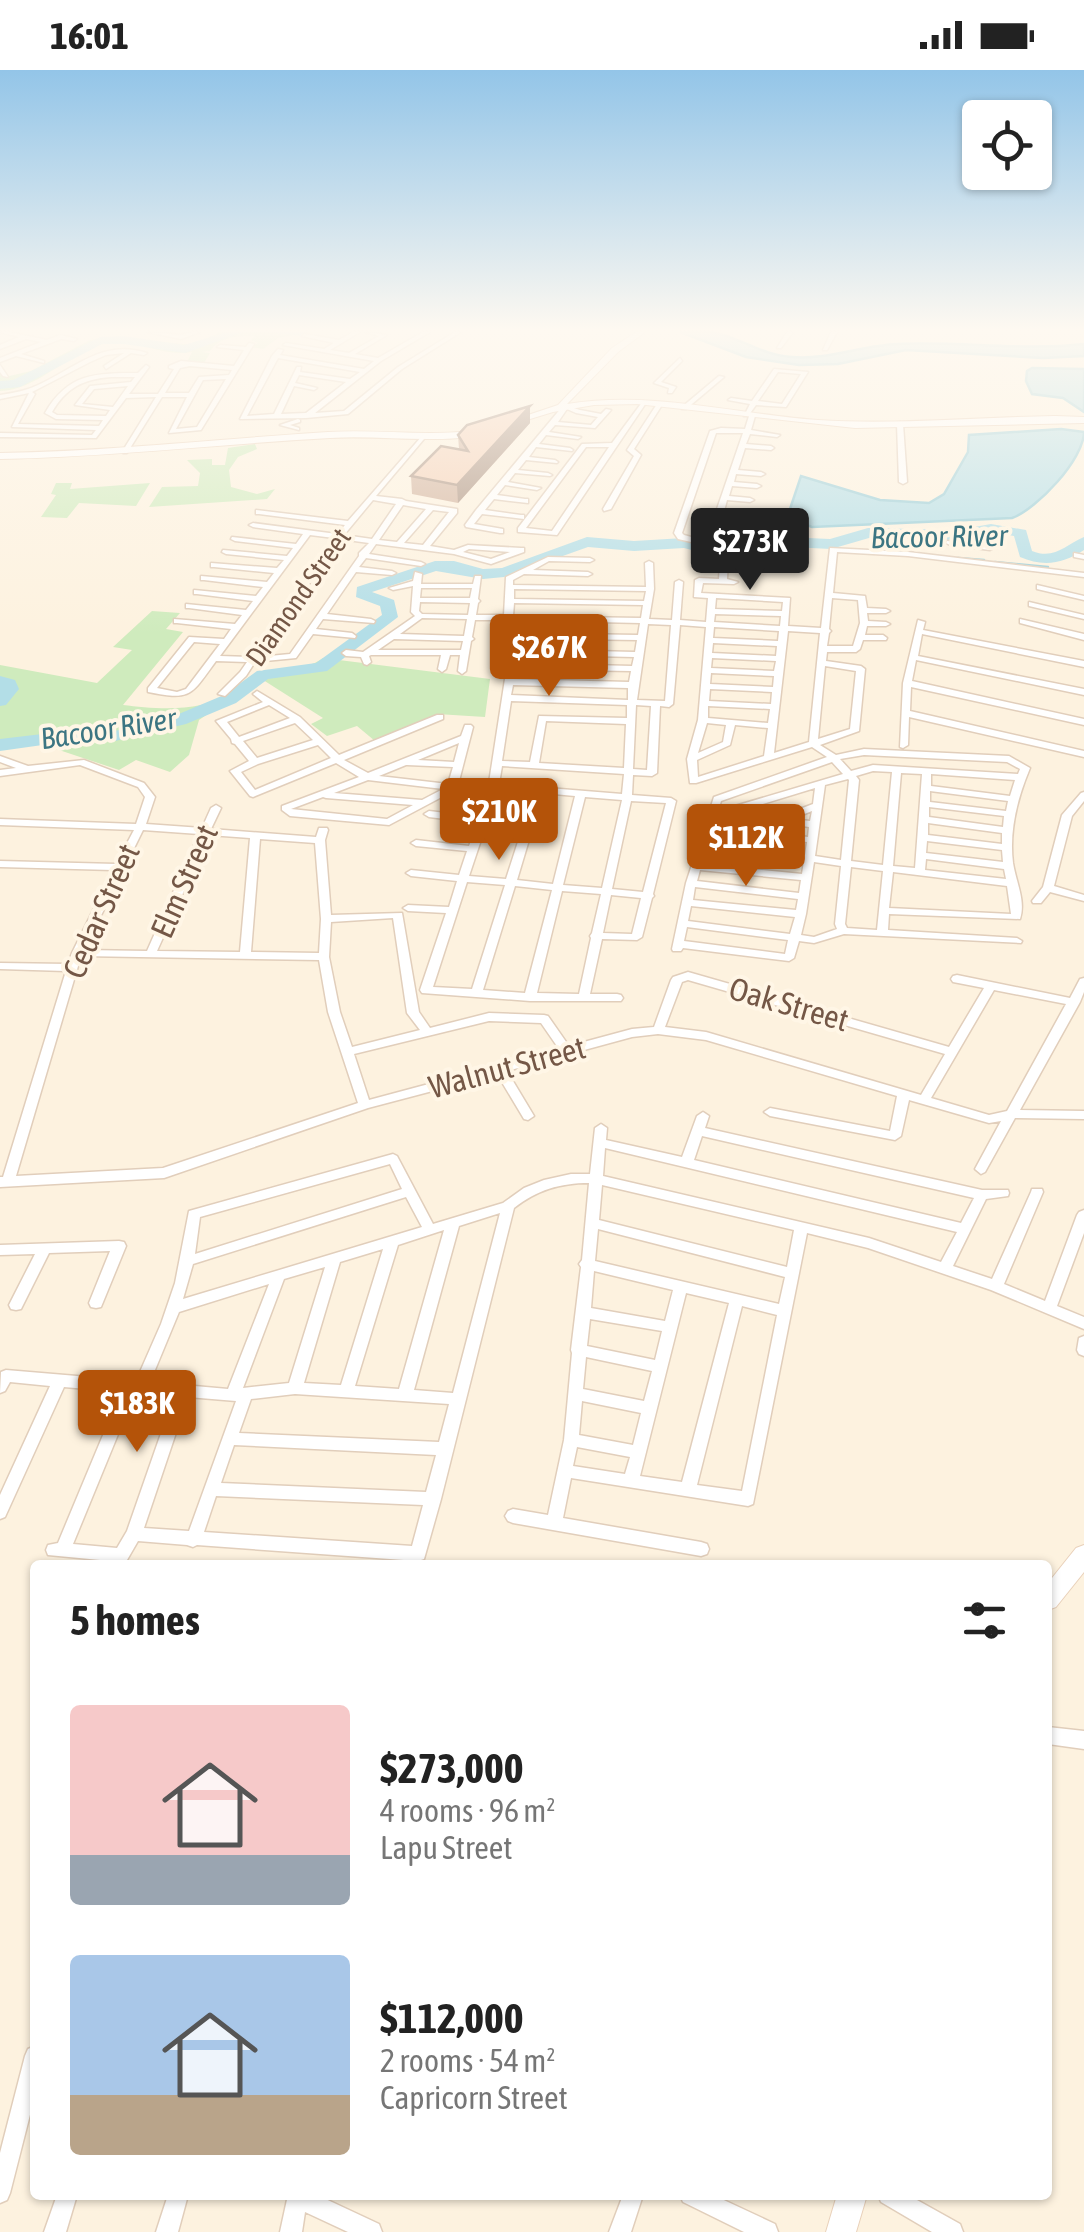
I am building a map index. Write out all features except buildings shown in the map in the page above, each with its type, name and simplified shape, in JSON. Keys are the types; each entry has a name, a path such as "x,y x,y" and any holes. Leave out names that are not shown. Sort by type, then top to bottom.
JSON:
{"main road":[{"path":"0,456 127,449 249,433"},
{"path":"329,433 422,438 477,433"},
{"path":"1052,1595 1084,1556"},
{"path":"842,2232 851,2200"}],"street":[{"path":"0,435 94,437 97,433"},
{"path":"127,449 139,433"},
{"path":"156,435 173,433"},
{"path":"500,531 469,526 543,433 578,438"},
{"path":"615,445 584,445 520,530 552,534 615,445 623,433"},
{"path":"607,509 638,455 630,450 641,433"},
{"path":"712,433 678,532 680,537 709,544 747,433"},
{"path":"756,433 777,435"},
{"path":"900,433 902,482"},
{"path":"138,436 146,447"},
{"name":"Diamond Street","path":"222,694 252,660 338,537 422,438"},
{"path":"534,445 570,450"},
{"path":"743,446 770,448"},
{"path":"523,458 555,462"},
{"path":"513,471 548,475"},
{"path":"734,472 760,474"},
{"path":"503,483 537,488"},
{"path":"730,484 756,486"},
{"path":"492,496 525,501"},
{"path":"372,498 455,512 425,548"},
{"path":"725,498 750,500"},
{"path":"215,658 293,656 402,502"},
{"path":"398,545 432,507"},
{"path":"258,512 350,523"},
{"path":"480,512 521,517"},
{"path":"720,512 744,514"},
{"path":"254,526 455,552 486,562 520,550 468,547 455,552"},
{"path":"715,526 738,528"},
{"path":"988,564 992,532"},
{"path":"226,642 192,639 151,690 186,693 215,658 308,533"},
{"path":"235,540 298,546"},
{"path":"950,543 990,548"},
{"path":"586,588 591,546"},
{"path":"813,744 833,550 1084,575"},
{"path":"226,552 289,558"},
{"path":"362,556 447,586 477,582 462,671"},
{"path":"590,560 548,559 509,580 505,660 512,666 636,669"},
{"path":"723,581 724,561"},
{"path":"584,997 627,798 633,685 639,638 646,620 649,563"},
{"path":"214,565 279,571"},
{"path":"354,569 392,573"},
{"path":"447,586 450,572"},
{"path":"519,572 588,574"},
{"path":"394,588 418,577"},
{"path":"418,577 415,612 420,616"},
{"path":"204,578 264,591"},
{"path":"734,582 700,580 697,595 787,600 769,756"},
{"path":"508,698 669,704 678,582"},
{"path":"510,587 650,589"},
{"path":"1040,588 1084,598"},
{"path":"197,592 298,594"},
{"path":"825,649 853,651 864,623 862,598 828,592"},
{"path":"712,596 703,720 692,759 692,781 854,731 861,669 824,663"},
{"path":"415,600 476,601"},
{"path":"510,602 648,603"},
{"path":"1032,604 1084,617"},
{"path":"189,606 248,613"},
{"path":"712,610 785,614"},
{"path":"864,610 886,611"},
{"path":"322,616 371,621"},
{"path":"366,656 420,616 646,620 827,631"},
{"path":"176,621 238,627"},
{"path":"1022,622 1084,638"},
{"path":"864,623 886,624"},
{"path":"903,744 907,683 920,627 1084,664"},
{"path":"311,630 352,636"},
{"path":"506,635 639,638"},
{"path":"390,636 470,639"},
{"path":"862,636 883,638"},
{"path":"710,640 782,644"},
{"path":"504,651 637,655"},
{"path":"346,653 430,658 466,654"},
{"path":"442,669 446,654"},
{"path":"709,655 780,659"},
{"path":"912,657 1084,692"},
{"path":"512,666 493,789 426,990 616,998"},
{"path":"707,670 778,674"},
{"path":"510,682 633,685"},
{"path":"907,683 1084,722"},
{"path":"706,686 777,690"},
{"path":"257,694 297,719 339,760 367,778 452,788 539,790 671,801 637,937 595,936"},
{"path":"534,766 544,700"},
{"path":"256,762 221,720 270,702"},
{"path":"497,763 652,773 656,703"},
{"path":"704,703 776,707"},
{"path":"905,713 1084,754"},
{"path":"321,741 235,770 253,794 440,717"},
{"path":"542,718 632,721"},
{"path":"235,741 297,719"},
{"path":"703,720 773,726"},
{"path":"692,759 727,743 732,724"},
{"path":"466,732 452,788 426,809 388,822 284,811 404,762 466,732"},
{"path":"813,744 834,758 854,780 840,924 843,931"},
{"path":"821,782 801,914 787,958 677,947 696,866 717,799 722,795 864,752 1009,758 1022,763 1025,768 1011,799 1008,831 1008,866 1018,914 1010,918 885,911"},
{"name":"Cedar Street","path":"2,764 22,767 81,762 142,785 150,797 140,827 77,953 4,1181"},
{"path":"404,762 459,766"},
{"path":"710,822 724,812 850,773 897,768 1020,777"},
{"path":"882,932 897,768"},
{"path":"920,872 927,770"},
{"path":"926,788 1011,799"},
{"path":"477,992 539,790"},
{"path":"530,997 581,793"},
{"path":"320,794 482,821"},
{"path":"1036,901 1048,888 1066,815 1084,796"},
{"path":"924,804 1009,814"},
{"path":"778,820 818,805"},
{"name":"Elm Street","path":"151,953 216,808"},
{"path":"724,812 814,825"},
{"path":"924,819 1008,831"},
{"path":"0,822 255,836 321,835 324,957 334,1012 365,1106"},
{"path":"710,822 812,840"},
{"path":"245,954 255,836"},
{"path":"922,838 1008,848"},
{"path":"416,843 474,849"},
{"path":"702,846 1011,883"},
{"path":"921,854 1008,866"},
{"path":"0,864 118,867"},
{"path":"696,866 807,878"},
{"path":"411,874 649,896"},
{"path":"691,883 804,897"},
{"path":"1048,888 1084,898"},
{"path":"688,903 801,914"},
{"path":"408,908 451,910"},
{"path":"326,919 398,915 413,1013 426,1030"},
{"path":"682,923 814,940 843,931 1017,941"},
{"path":"77,953 324,957"},
{"path":"0,966 72,968"},
{"name":"Oak Street","path":"658,1030 676,980 688,976 952,1052"},
{"path":"958,979 1074,1002"},
{"path":"981,1169 1084,984"},
{"path":"924,1099 991,986"},
{"path":"348,1052 489,1017 534,1017 548,1022 566,1050"},
{"name":"Walnut Street","path":"4,1181 164,1174 365,1106 566,1050 658,1030 706,1036 990,1118 1012,1114 1084,1114"},
{"path":"500,1069 528,1116"},
{"path":"770,1112 895,1136 904,1093"},
{"path":"687,1161 703,1116"},
{"path":"699,1131 982,1195 1003,1193"},
{"path":"555,1522 571,1440 601,1135 687,1161 964,1229"},
{"path":"184,1391 134,1534 121,1555 58,1550 176,1307 191,1260 194,1214 393,1159 430,1230"},
{"path":"176,1307 508,1206 537,1185 573,1178 595,1179 868,1243 996,1286 1084,1323"},
{"path":"191,1260 411,1191"},
{"path":"996,1286 1037,1192"},
{"path":"945,1268 982,1195"},
{"path":"134,1534 416,1555 508,1206"},
{"path":"1050,1306 1084,1215"},
{"path":"404,1394 453,1223"},
{"path":"592,1223 793,1274"},
{"path":"565,1471 748,1499 801,1229"},
{"path":"346,1392 392,1241"},
{"path":"0,1250 119,1246 96,1303"},
{"path":"16,1305 45,1248"},
{"path":"295,1388 334,1259"},
{"path":"586,1264 784,1312"},
{"path":"192,1540 231,1438 239,1396 278,1278"},
{"path":"631,1481 680,1286"},
{"path":"688,1490 736,1302"},
{"path":"582,1312 669,1327"},
{"path":"578,1350 659,1367"},
{"path":"0,1387 6,1376 239,1396 295,1388 459,1399"},
{"path":"0,1512 60,1380"},
{"path":"576,1394 649,1408"},
{"path":"231,1438 446,1450"},
{"path":"571,1440 638,1452"},
{"path":"210,1489 433,1499"},
{"path":"513,1516 700,1548"},
{"path":"1052,1736 1084,1740"},
{"path":"0,2192 30,2075"},
{"path":"55,2232 65,2200"},
{"path":"167,2232 177,2200"},
{"path":"291,2232 297,2200"},
{"path":"306,2200 370,2232"},
{"path":"620,2232 631,2200"},
{"path":"700,2200 767,2232"},
{"path":"897,2200 952,2232"}],"green space":[{"path":"255,444 257,449 238,457 229,470 231,487 257,494 275,489 267,499 149,507 162,487 198,486 200,473 187,460 212,459 212,465 225,465 228,448"},
{"path":"56,483 72,483 70,489 150,483 136,506 79,503 67,518 41,517 56,495 51,494"},
{"path":"152,611 180,613 166,629 183,632 123,705 164,708 206,704 230,693 255,674 307,666 323,658 490,679 485,717 437,714 375,741 357,726 327,736 311,724 323,718 260,678 199,720 189,755 170,772 136,760 119,770 41,744 0,746 0,697 6,689 0,683 0,665 97,683 132,650 113,647"}],"water":[{"path":"1084,433 1068,469 1034,505 1012,518 812,527 787,518 801,476 880,500 929,503 944,494 968,452 969,435"}],"waterway":[{"path":"781,540 809,519 818,517"},
{"name":"Bacoor River","path":"0,745 85,734 115,736 180,720 230,699 263,675 321,667 390,617 388,603 362,594 363,590 435,566 454,566 483,574 504,572 587,542 634,546 684,543 753,561 763,557 763,541 831,544 868,533 957,535 991,528 1021,533 1025,554 1042,559 1064,556 1084,542"},
{"path":"958,558 984,560"},
{"path":"995,562 1048,567"},
{"name":"Bacoor River","path":"0,681 9,684 10,689 0,701"}]}
